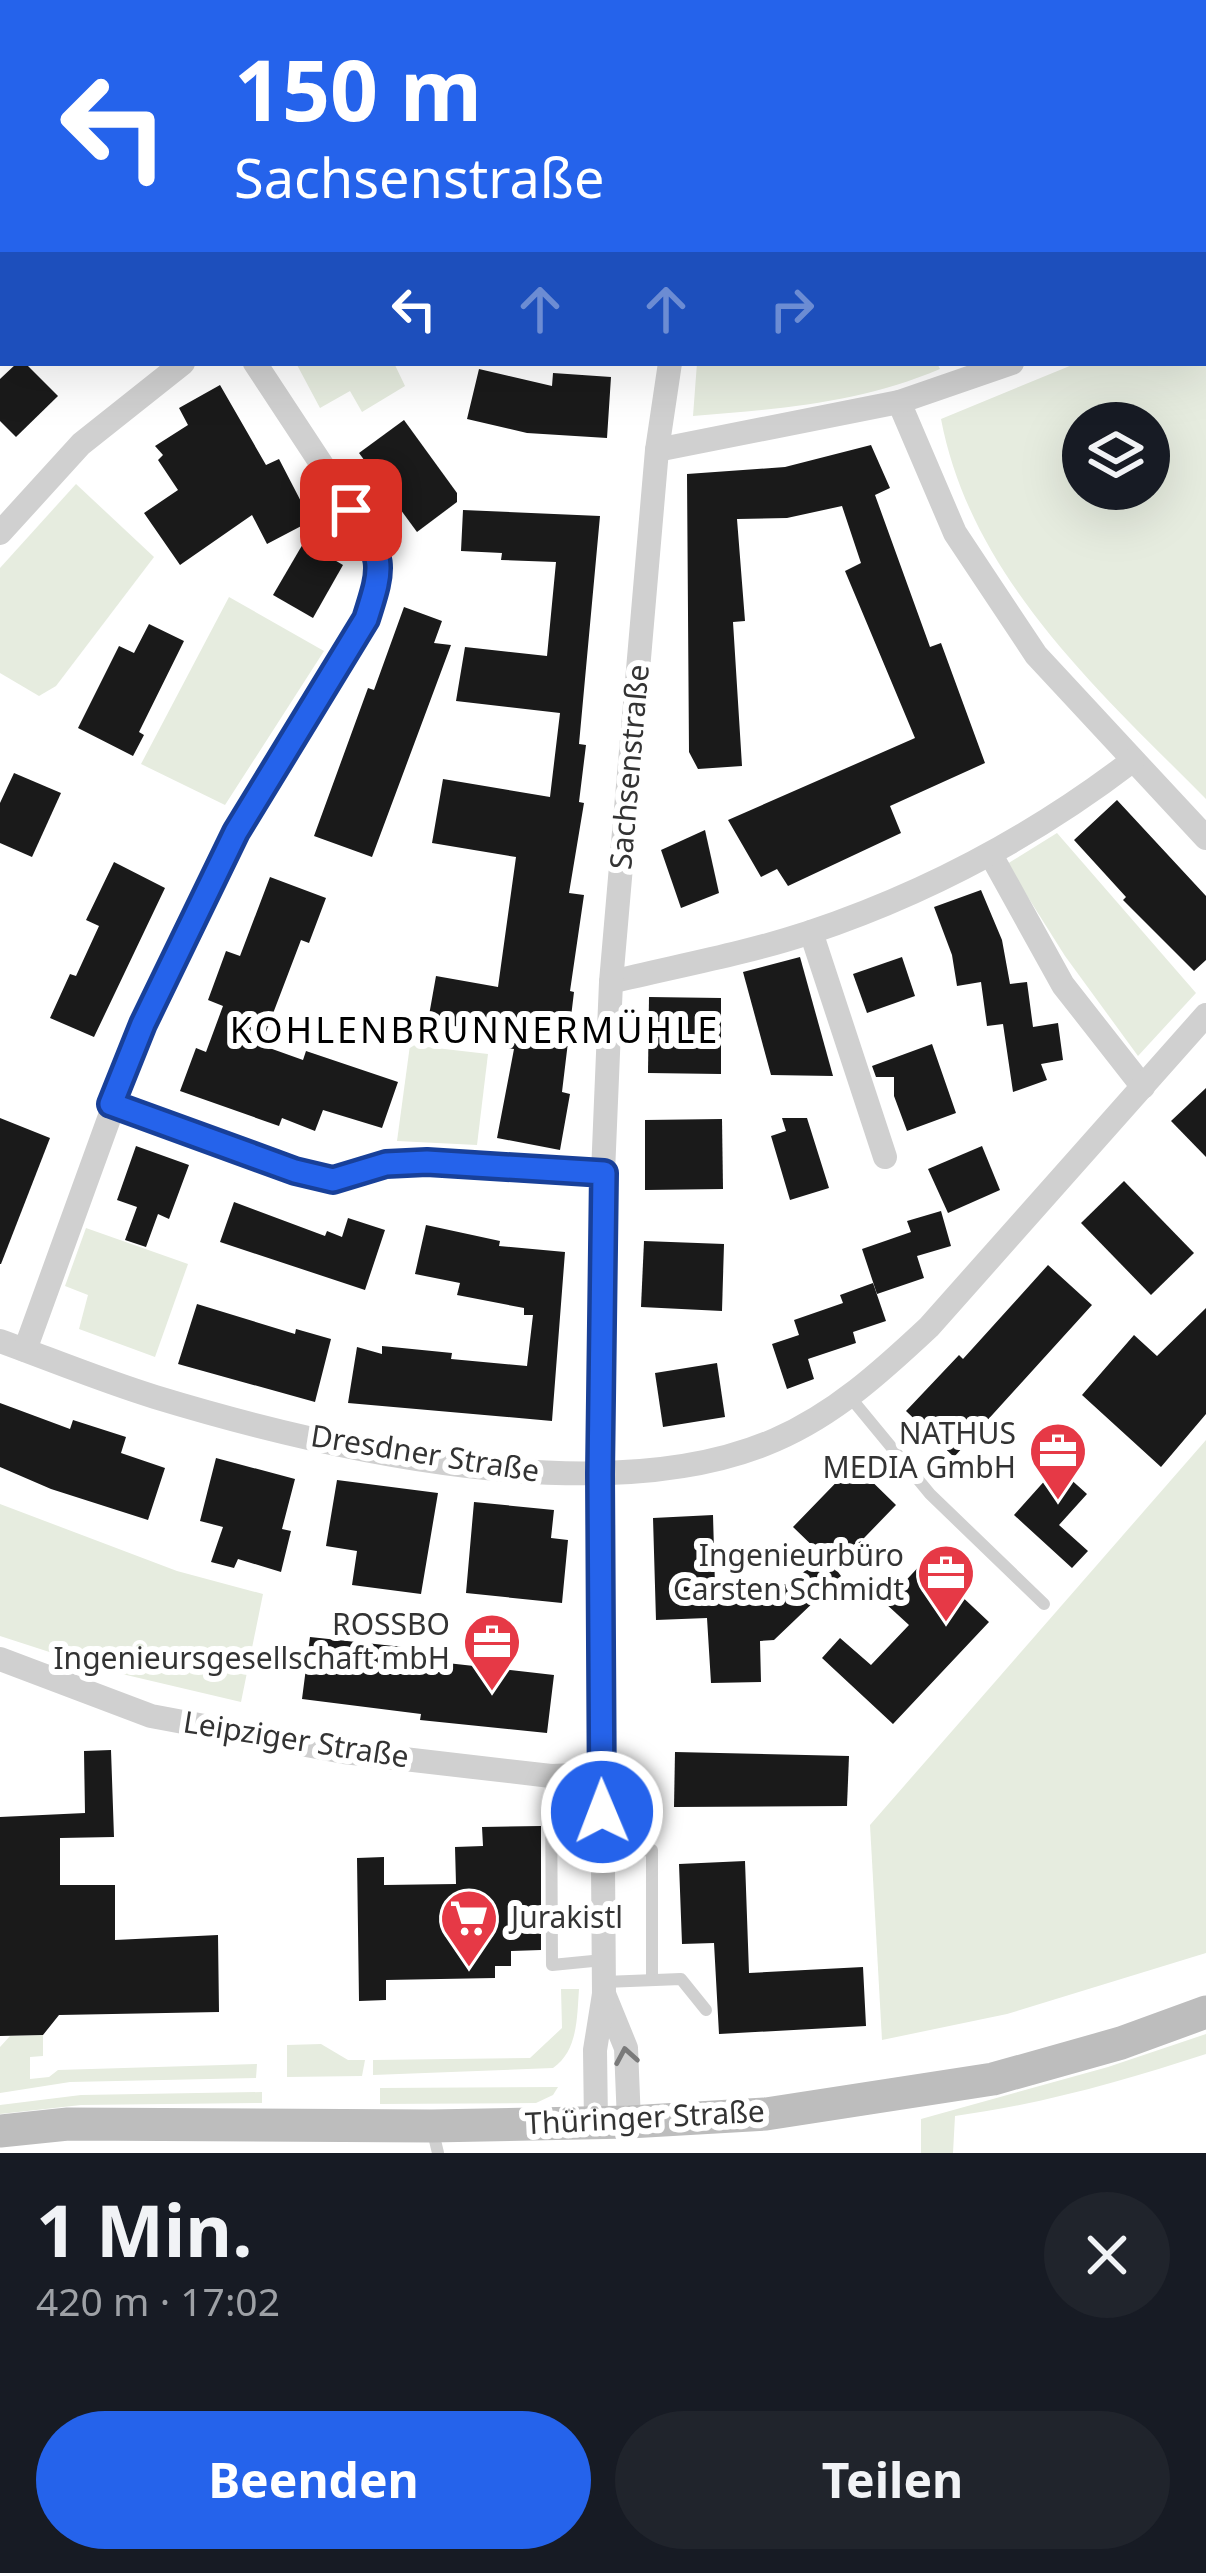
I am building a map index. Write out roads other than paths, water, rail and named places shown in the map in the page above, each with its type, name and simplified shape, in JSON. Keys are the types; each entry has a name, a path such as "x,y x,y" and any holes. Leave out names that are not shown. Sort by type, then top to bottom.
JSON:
{"street":[{"path":"0,533 81,444 179,366"},
{"path":"12,1346 143,1024 201,900 250,806 366,619 379,580 378,550 257,366"},
{"name":"Sachsenstraße","path":"612,2123 595,2050 603,1979 600,1474 604,1173 611,982 657,450 670,366"},
{"path":"657,450 898,402 1003,366"},
{"path":"898,402 967,551 1036,656 1206,838"},
{"path":"611,982 811,932 992,855 1132,761"},
{"path":"992,855 1063,985 1143,1087"},
{"path":"811,932 885,1157"},
{"name":"Dresdner Straße","path":"12,1346 151,1396 428,1461 600,1474 722,1458 773,1441 850,1397 929,1327 1206,1015"},
{"path":"111,1104 295,1171 333,1180 386,1164 427,1162 604,1173"},
{"name":"Leipziger Straße","path":"0,1659 151,1716 344,1752 551,1776 602,1774"},
{"name":"Sachsenstraße","path":"603,1979 626,2048 612,2123"},
{"name":"Thüringer Straße","path":"0,2131 104,2124 435,2140 766,2114 969,2084 1060,2062 1206,2012"}],"lane":[{"path":"850,1397 930,1495 1044,1604"},
{"path":"551,1776 552,1965 603,1979 681,1979 706,2010"},
{"path":"603,1851 652,1850 652,1980"}],"place":[{"name":"NATHUS MEDIA GmbH","path":"1058,1502"},
{"name":"Ingenieurbüro Carsten Schmidt","path":"946,1624"},
{"name":"ROSSBO Ingenieursgesellschaft mbH","path":"492,1693"},
{"name":"Jurakistl","path":"469,1969"}],"district":[{"name":"KOHLENBRUNNERMÜHLE","path":"475,1030"}]}
